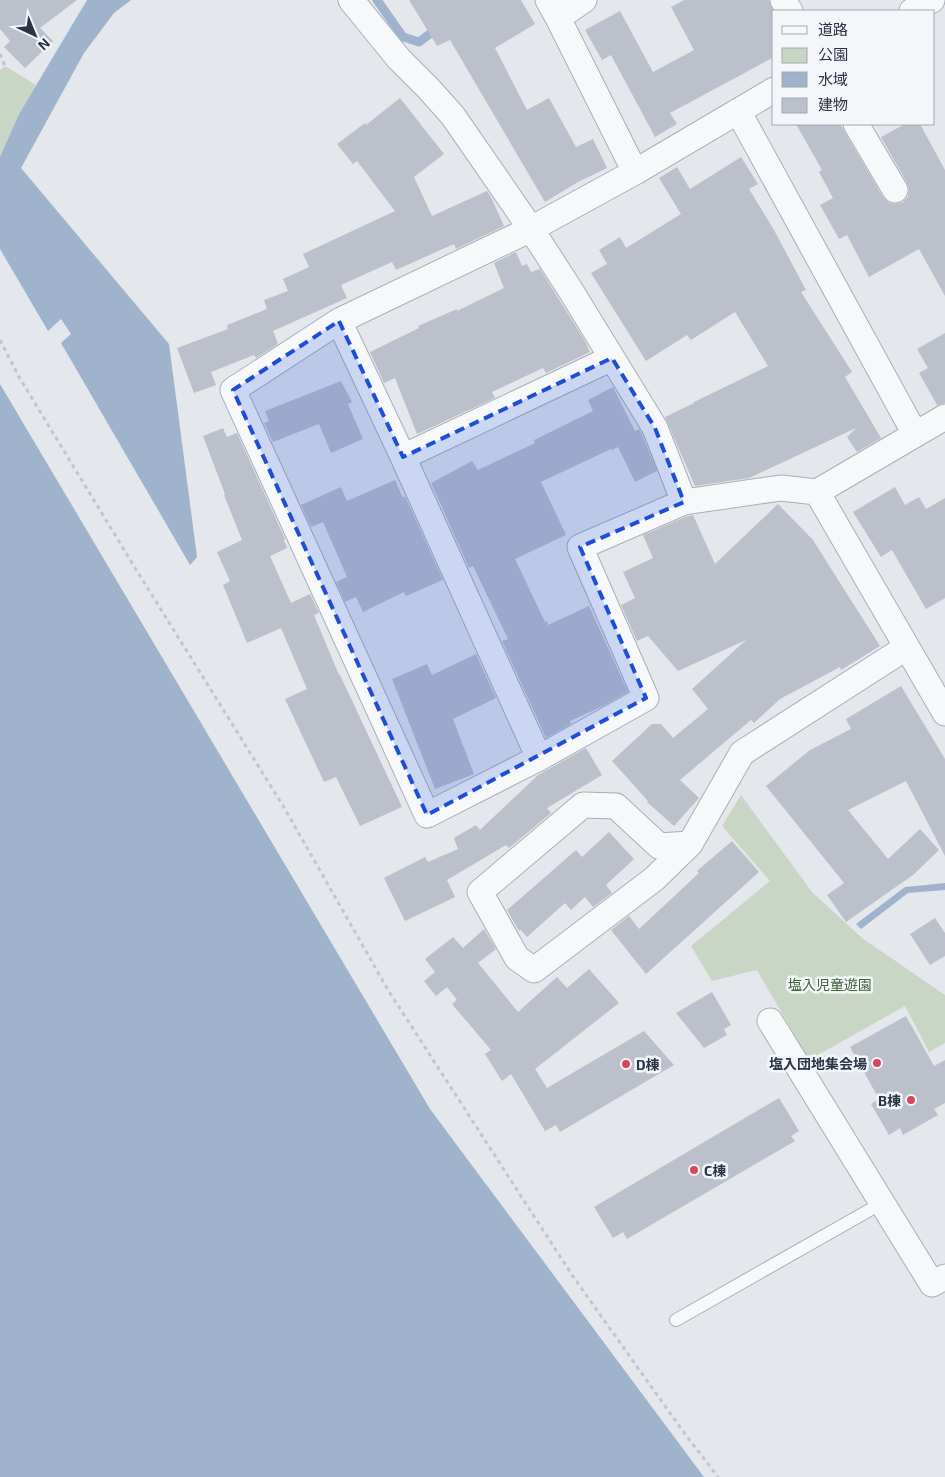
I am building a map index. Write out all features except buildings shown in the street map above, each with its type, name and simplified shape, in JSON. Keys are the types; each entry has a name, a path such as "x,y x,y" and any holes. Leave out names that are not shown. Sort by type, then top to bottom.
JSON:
{"street":[{"path":"351,0 399,59 430,89 453,116 531,229 655,428 684,502"},
{"path":"584,0 553,9 635,172"},
{"path":"772,91 635,172 531,229 339,321 233,390 427,815 539,758 646,698 580,547 684,502 781,488 817,492 945,417"},
{"path":"738,111 915,434"},
{"path":"857,125 895,190"},
{"path":"339,321 403,457 539,758"},
{"path":"403,457 612,358"},
{"path":"817,492 945,713"},
{"path":"690,844 659,846 616,806 584,804 480,892 518,958 534,970 654,879 690,844 742,753 907,647"},
{"path":"770,1021 932,1284 945,1277"}],"lane":[{"path":"676,1320 882,1203"}],"path":[{"path":"0,54 5,66"},
{"path":"0,340 20,378 137,571 285,809 388,990 572,1275 682,1430 718,1477"}],"highlighted area":[{"path":"339,321 403,457 612,358 655,428 684,502 580,547 646,698 427,815 233,390"}],"green space":[{"path":"5,66 36,85 19,114 0,157 0,70"},
{"name":"塩入児童遊園","path":"741,795 812,892 862,938 945,995 945,1043 929,1052 905,1006 809,1060 757,970 712,981 691,946 770,881 722,826"}],"water":[{"path":"87,0 131,0 114,13 84,53 21,168 169,344 197,557 190,565 61,343 71,334 61,319 48,331 0,249 0,157 19,114"},
{"path":"0,384 430,1109 704,1477 0,1477"},
{"path":"945,883 945,890 908,893 861,929 856,924 905,887"}],"waterway":[{"path":"377,0 403,37 419,42 439,27"}],"place":[{"name":"塩入団地集会場","path":"877,1063"},
{"name":"D棟","path":"626,1064"},
{"name":"B棟","path":"911,1100"},
{"name":"C棟","path":"694,1170"}]}
